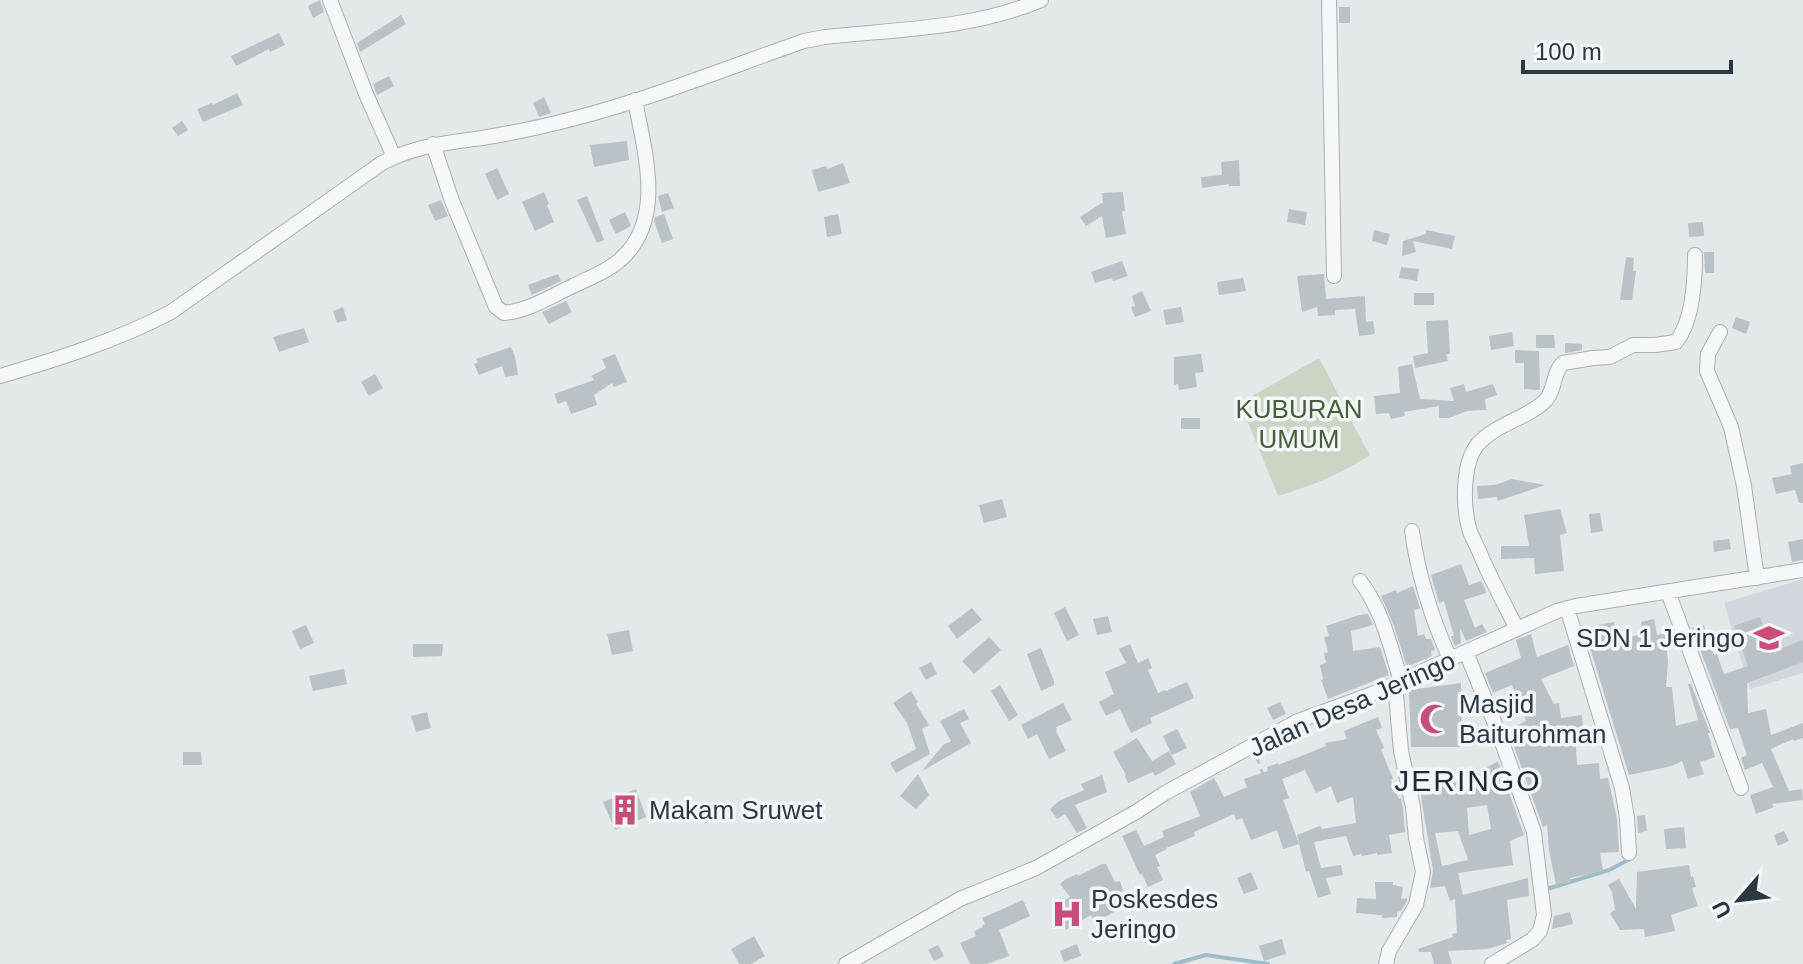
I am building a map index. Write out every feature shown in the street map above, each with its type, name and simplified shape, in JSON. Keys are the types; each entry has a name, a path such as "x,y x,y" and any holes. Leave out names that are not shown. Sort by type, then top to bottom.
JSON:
{"street":[{"path":"330,0 394,157"},
{"path":"0,376 138,328 171,312 394,157 433,144 542,126 635,100 804,41 960,24 1041,0"},
{"path":"1329,0 1334,276"},
{"path":"433,144 452,201 496,307 504,313 510,312 537,303 608,268 626,254 637,238 649,194 635,100"},
{"path":"1517,629 1469,528 1465,491 1471,455 1492,432 1547,399 1554,388 1559,366 1563,363 1610,357 1633,345 1676,342 1694,295 1695,255"},
{"path":"1720,332 1708,354 1707,371 1731,427 1744,486 1757,578"},
{"path":"1412,531 1420,573 1450,659"},
{"name":"Jalan Desa Jeringo","path":"846,964 950,904 1036,868 1298,721 1398,683 1567,608 1803,570"},
{"path":"1360,581 1382,619 1390,641 1398,683 1401,751 1423,872 1416,905 1389,951 1386,964"},
{"path":"1668,592 1741,788"},
{"path":"1567,608 1622,788 1629,853"},
{"path":"1466,652 1534,832 1544,915 1540,931 1532,940 1492,964"}],"path":[{"path":"1253,747 1278,816"}],"shaded area":[{"name":"SDN 1 Jeringo","path":"1803,579 1803,673 1750,689 1724,603"}],"green space":[{"name":"KUBURAN UMUM","path":"1319,358 1370,455 1326,479 1278,496 1240,403"}],"building":[{"path":"320,0 324,12 313,18 308,6"},
{"path":"1339,7 1350,7 1350,23 1339,23"},
{"path":"401,15 406,24 360,52 357,43"},
{"path":"279,33 285,45 270,52 269,49 236,66 231,56"},
{"path":"389,76 394,86 377,95 373,84"},
{"path":"237,93 243,105 203,122 197,109"},
{"path":"544,97 551,113 539,117 533,103"},
{"path":"182,121 188,130 178,136 172,128"},
{"path":"627,141 629,160 594,167 590,145"},
{"path":"1239,160 1240,186 1229,184 1202,188 1201,177 1222,175 1221,162"},
{"path":"843,163 850,183 818,192 812,170"},
{"path":"497,168 509,194 497,200 485,174"},
{"path":"544,192 554,222 535,231 522,202"},
{"path":"1123,192 1126,234 1106,238 1102,216 1086,226 1080,217 1103,202 1102,193"},
{"path":"668,193 674,208 662,212 658,196"},
{"path":"587,196 604,240 597,243 577,200"},
{"path":"441,200 448,216 435,221 428,205"},
{"path":"1289,209 1307,212 1305,225 1287,222"},
{"path":"625,212 631,226 616,234 609,220"},
{"path":"664,214 673,239 662,243 654,221 655,217"},
{"path":"838,214 842,234 827,237 824,217"},
{"path":"1703,222 1704,236 1689,237 1688,223"},
{"path":"1374,230 1390,234 1387,245 1372,241"},
{"path":"1426,230 1455,236 1452,249 1413,241 1416,252 1402,256 1403,241 1426,234"},
{"path":"1704,252 1714,252 1714,273 1705,273"},
{"path":"1626,257 1634,258 1633,271 1636,271 1632,300 1620,300"},
{"path":"1122,261 1128,276 1095,283 1091,272"},
{"path":"1401,267 1419,269 1417,281 1399,278"},
{"path":"558,274 561,281 532,295 528,285"},
{"path":"1324,274 1326,299 1365,296 1366,322 1373,321 1375,334 1359,336 1355,309 1335,310 1335,315 1318,316 1317,307 1302,312 1297,276"},
{"path":"1243,278 1246,291 1219,295 1217,282"},
{"path":"1142,291 1151,311 1135,317 1131,307 1135,306 1132,296"},
{"path":"1414,293 1434,293 1434,305 1414,305"},
{"path":"566,301 572,312 549,324 542,312"},
{"path":"343,307 347,320 337,323 333,311"},
{"path":"1181,307 1184,322 1166,325 1163,310"},
{"path":"1736,317 1750,322 1746,334 1732,328"},
{"path":"1448,320 1448,361 1415,368 1413,356 1428,353 1426,321"},
{"path":"304,328 309,342 279,352 273,337"},
{"path":"1512,332 1514,346 1491,350 1489,336"},
{"path":"1536,335 1554,335 1555,348 1536,348"},
{"path":"1565,343 1582,344 1582,350 1565,353"},
{"path":"511,347 518,375 505,377 502,366 479,375 474,364 478,362 476,359"},
{"path":"1515,350 1539,351 1540,390 1524,389 1524,363 1515,363"},
{"path":"615,354 627,382 614,387 612,383 594,395 597,405 571,414 566,401 558,404 554,394 594,380 591,376 606,368 602,359"},
{"path":"1201,354 1204,372 1195,373 1197,387 1179,390 1178,384 1174,385 1174,357"},
{"path":"1412,364 1420,399 1454,401 1450,388 1464,384 1466,392 1493,384 1497,395 1485,399 1486,410 1467,411 1449,418 1439,418 1439,406 1404,412 1405,416 1391,419 1389,413 1376,414 1374,396 1400,393 1398,367"},
{"path":"375,374 383,388 369,396 361,382"},
{"path":"1181,418 1200,418 1200,429 1181,429"},
{"path":"1803,463 1803,503 1799,503 1795,490 1776,494 1772,478 1792,474 1790,466"},
{"path":"1512,479 1545,485 1498,501 1497,497 1478,499 1477,486 1495,485"},
{"path":"1002,499 1007,517 984,523 979,505"},
{"path":"1560,509 1567,533 1560,535 1564,571 1535,574 1534,558 1501,559 1501,546 1529,546 1524,515"},
{"path":"1600,513 1603,531 1591,533 1589,514"},
{"path":"1729,539 1731,549 1714,552 1713,541"},
{"path":"1803,539 1803,560 1792,562 1788,542"},
{"path":"1461,564 1469,585 1481,581 1485,588 1486,593 1464,600 1475,628 1482,624 1487,632 1466,641 1460,628 1461,643 1455,646 1444,601 1439,603 1431,575"},
{"path":"1413,586 1420,608 1414,610 1418,636 1424,634 1426,639 1431,639 1435,650 1431,651 1432,656 1407,667 1381,596"},
{"path":"1065,607 1079,635 1067,641 1054,613"},
{"path":"972,608 982,620 957,639 948,626"},
{"path":"1368,614 1373,625 1351,631 1353,651 1380,647 1389,675 1328,699 1321,680 1320,665 1326,663 1324,653 1328,652 1324,637 1329,636 1326,626"},
{"path":"1108,616 1112,632 1097,635 1093,619"},
{"path":"1760,617 1772,652 1803,640 1803,662 1747,683 1748,713 1766,709 1771,735 1803,723 1803,738 1771,749 1789,791 1802,789 1803,800 1772,804 1774,807 1756,814 1750,795 1773,787 1762,763 1745,770 1741,758 1747,755 1738,728 1730,729 1692,628 1704,625 1709,646 1714,655 1717,654 1724,674 1748,666 1734,626"},
{"path":"1654,619 1657,635 1665,633 1668,661 1666,687 1672,687 1676,726 1698,720 1688,684 1691,684 1710,733 1715,757 1700,762 1704,774 1688,779 1682,761 1629,775 1584,628 1614,622 1618,641 1643,633 1641,622"},
{"path":"306,625 314,643 300,649 292,631"},
{"path":"629,630 633,651 612,655 607,634"},
{"path":"1531,634 1537,657 1568,645 1574,666 1541,679 1554,704 1559,703 1561,718 1582,715 1583,729 1575,730 1577,765 1599,763 1600,779 1608,778 1617,819 1619,852 1600,853 1603,871 1570,878 1571,882 1556,885 1547,825 1543,827 1508,730 1526,721 1512,685 1493,693 1485,673 1521,658 1516,640"},
{"path":"989,637 1001,650 974,674 962,661"},
{"path":"413,644 443,644 442,656 413,657"},
{"path":"1130,644 1138,663 1148,658 1152,668 1148,670 1158,693 1187,682 1194,698 1150,718 1152,723 1131,733 1120,709 1106,716 1099,702 1114,694 1105,672 1126,663 1119,649"},
{"path":"1041,648 1054,685 1041,691 1027,654"},
{"path":"931,662 937,674 926,680 919,668"},
{"path":"344,669 347,684 313,691 309,676"},
{"name":"Masjid Baiturohman","path":"1461,683 1462,747 1411,747 1409,690"},
{"path":"1000,685 1018,715 1009,721 991,691"},
{"path":"911,691 929,725 922,729 930,754 896,773 890,763 916,749 907,723 893,703"},
{"path":"1280,702 1286,714 1273,720 1267,708"},
{"path":"1063,703 1072,720 1056,727 1056,731 1066,751 1049,759 1037,734 1028,739 1021,725"},
{"path":"964,709 969,719 960,723 971,743 922,771 943,745 951,741 940,721"},
{"path":"427,712 431,728 416,732 411,716"},
{"path":"1378,717 1382,728 1376,730 1384,748 1381,750 1403,809 1405,832 1389,835 1392,853 1353,856 1346,836 1314,842 1321,868 1341,865 1343,875 1326,878 1331,894 1318,898 1309,871 1306,872 1297,835 1320,826 1322,829 1356,823 1353,797 1337,803 1331,786 1316,793 1305,770 1282,779 1289,798 1283,800 1299,844 1283,849 1277,830 1251,840 1242,818 1236,820 1234,814 1194,832 1195,836 1155,855 1163,880 1148,887 1122,836 1136,830 1144,846 1164,837 1162,831 1200,816 1190,792 1214,778 1224,797 1247,787 1244,779 1268,771 1267,767 1326,746 1325,743 1347,739 1344,731"},
{"path":"1177,729 1187,748 1172,755 1163,736"},
{"path":"1137,738 1152,761 1169,751 1176,764 1155,776 1153,772 1128,783 1113,752"},
{"path":"183,752 201,752 202,765 183,765"},
{"path":"1498,761 1524,835 1510,841 1513,865 1458,873 1463,895 1528,878 1529,896 1507,900 1511,939 1506,940 1507,943 1488,949 1448,951 1452,964 1434,964 1431,952 1419,952 1418,949 1457,933 1455,899 1450,901 1445,886 1430,888 1433,870 1420,790 1472,779 1472,776 1481,774 1480,771","holes":["1487,805 1491,829 1469,835 1467,808","1458,831 1468,860 1442,866 1435,833"]},
{"path":"918,774 929,795 916,809 900,796"},
{"path":"1102,775 1107,792 1075,805 1087,828 1077,833 1065,814 1057,819 1050,809 1059,801 1084,790 1081,784"},
{"name":"Makam Sruwet","path":"636,789 646,817 615,830 603,802"},
{"path":"1645,815 1647,831 1638,833 1637,816"},
{"path":"1684,827 1686,848 1666,849 1664,829"},
{"path":"1784,831 1789,841 1778,846 1774,835"},
{"path":"1106,864 1115,882 1120,881 1127,905 1095,922 1091,915 1066,930 1052,907 1070,897 1060,884"},
{"path":"1689,865 1698,906 1671,915 1675,931 1645,937 1644,929 1620,930 1610,913 1615,910 1608,885 1619,879 1636,909 1637,872"},
{"path":"1251,872 1258,889 1244,894 1237,878"},
{"path":"1375,882 1393,882 1393,885 1403,887 1401,899 1407,898 1407,901 1397,912 1397,917 1382,918 1382,915 1356,913 1357,898 1376,899"},
{"path":"1023,900 1030,916 999,930 1009,956 987,964 970,964 960,943 976,936 974,931 985,924 982,918"},
{"path":"1570,912 1573,924 1552,929 1554,916"},
{"path":"754,936 765,956 751,964 739,964 731,949"},
{"path":"1282,939 1286,954 1264,961 1259,946"},
{"path":"1077,944 1081,956 1064,962 1060,951"},
{"path":"938,945 944,956 934,961 928,950"}],"waterway":[{"path":"1547,889 1609,870 1630,859"},
{"path":"1174,964 1206,955 1268,964"}],"place":[{"name":"SDN 1 Jeringo","path":"1769,638"},
{"name":"Masjid Baiturohman","path":"1435,719"},
{"name":"Makam Sruwet","path":"625,810"},
{"name":"Poskesdes Jeringo","path":"1067,914"}],"district":[{"name":"JERINGO","path":"1468,781"}]}
